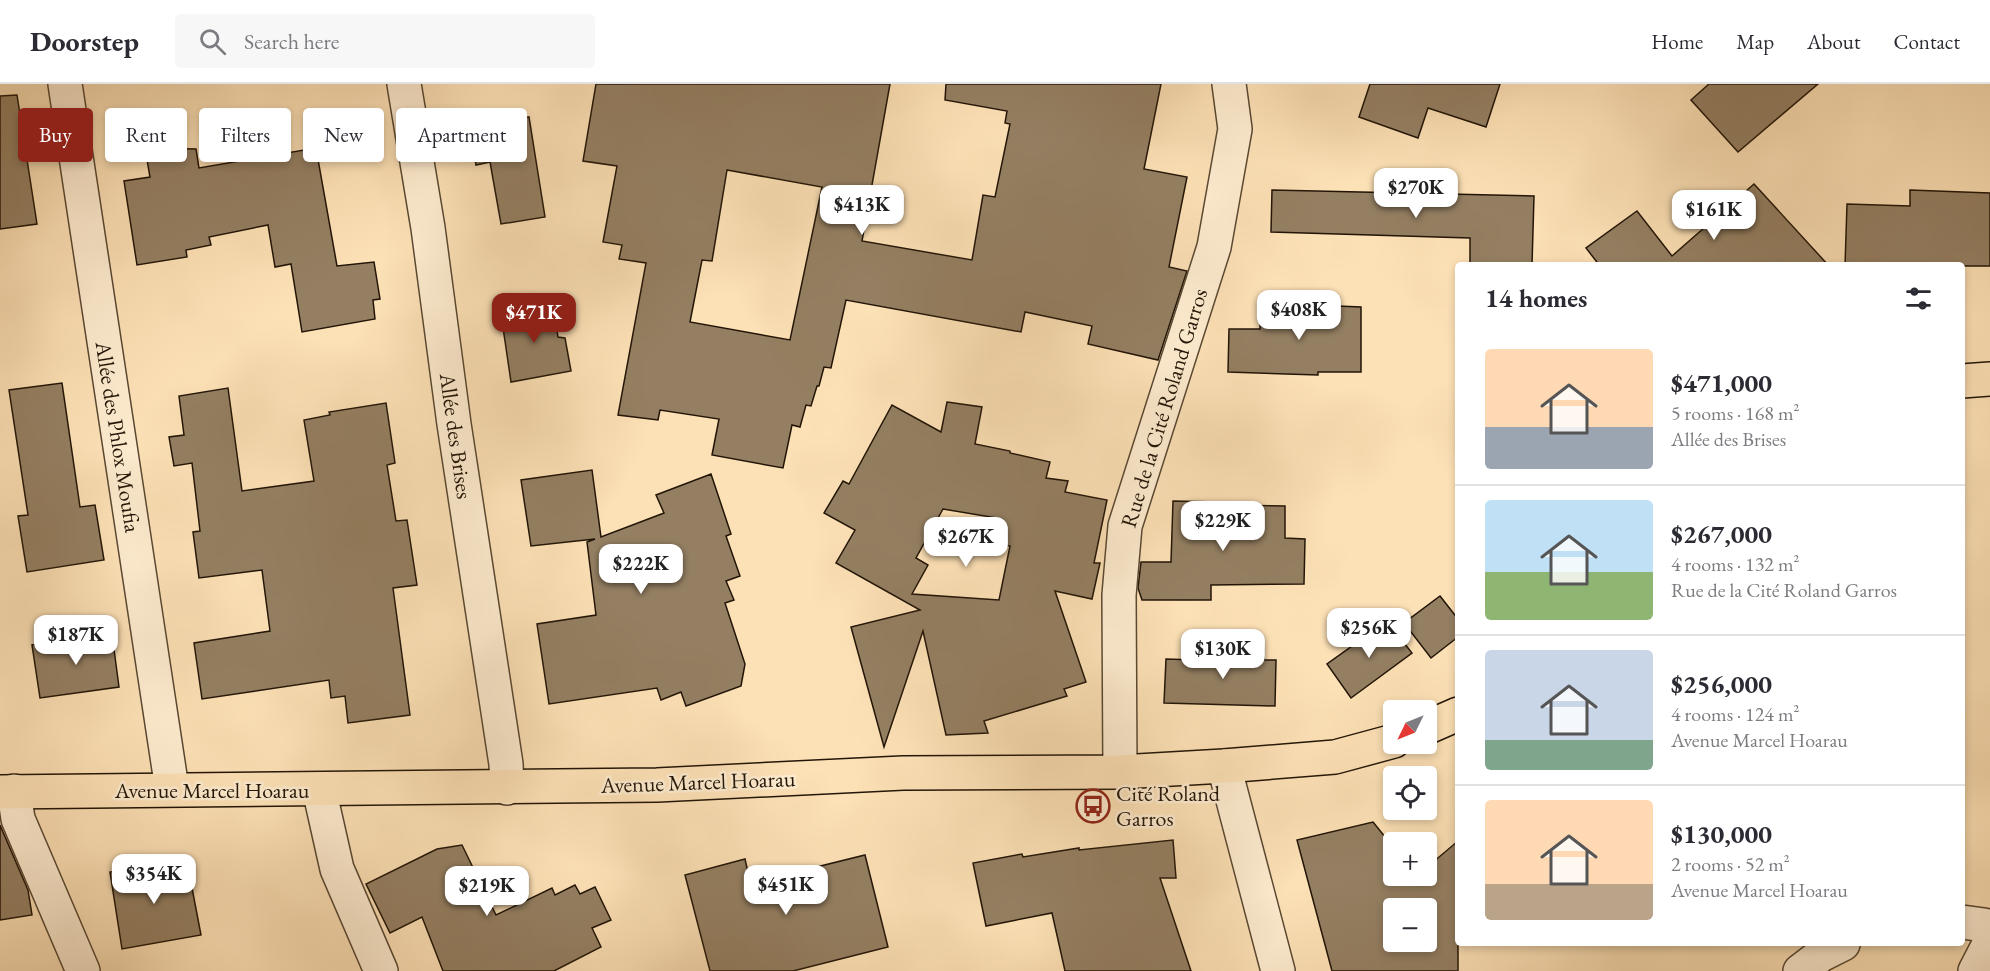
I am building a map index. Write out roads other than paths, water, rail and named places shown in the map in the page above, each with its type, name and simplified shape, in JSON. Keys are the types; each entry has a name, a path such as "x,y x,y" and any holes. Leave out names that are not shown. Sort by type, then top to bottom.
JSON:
{"main road":[{"path":"1965,381 1990,379"},
{"path":"1437,723 1455,715"},
{"name":"Avenue Marcel Hoarau","path":"7,792 507,788 657,785 903,773 1119,772 1335,757 1383,744"}],"street":[{"name":"Allée des Phlox Moufia","path":"64,84 172,789"},
{"name":"Allée des Brises","path":"404,84 428,228 454,424 506,765 507,788"},
{"name":"Rue de la Cité Roland Garros","path":"1119,772 1119,595 1125,526 1214,247 1235,129 1229,84"},
{"path":"1224,766 1278,971"},
{"path":"319,789 337,869 381,971"},
{"path":"7,792 83,971"},
{"path":"1965,922 1983,925 1990,931"},
{"path":"1975,971 1990,942"},
{"path":"1800,971 1821,955 1839,946"}],"place":[{"name":"Cité Roland Garros","path":"1093,806"}]}
